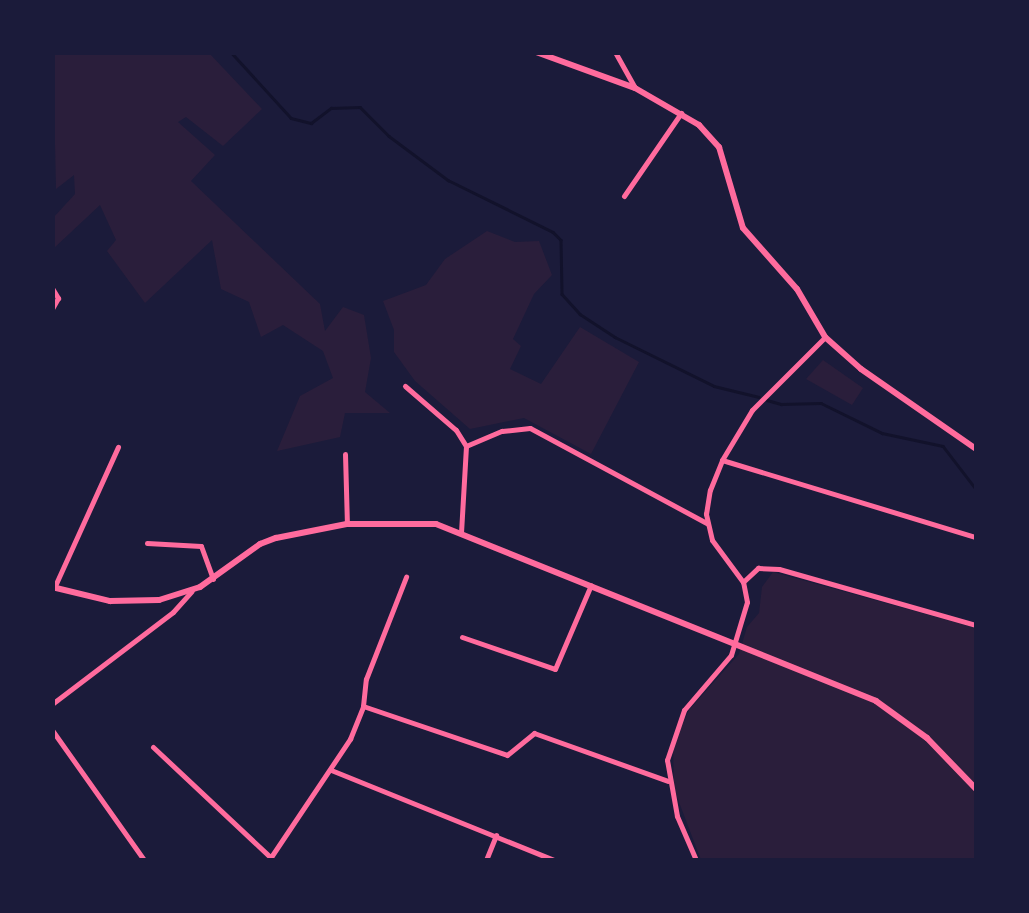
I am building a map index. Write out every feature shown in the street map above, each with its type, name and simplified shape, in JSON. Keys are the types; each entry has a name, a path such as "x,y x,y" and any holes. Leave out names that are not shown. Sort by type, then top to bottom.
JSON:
{"street":[{"path":"536,52 635,88 681,113 720,147 743,228 796,289 825,337 976,449"},
{"path":"615,52 635,88"},
{"path":"624,196 681,113"},
{"path":"52,288 58,298 52,309"},
{"path":"696,860 668,781 666,760 677,724 690,701 731,655 746,602 742,582 719,553 708,524 710,490 722,460 752,410 825,337"},
{"path":"405,386 456,430 466,446 461,532"},
{"path":"466,446 502,431 530,428 708,524"},
{"path":"118,447 53,587 128,602 158,600 192,591"},
{"path":"344,454 347,524"},
{"path":"722,460 976,536"},
{"path":"52,704 173,612 192,591 264,542 347,524 424,524 461,532 876,701 927,738 976,789"},
{"path":"147,543 201,546 213,578"},
{"path":"742,582 758,568 779,569 976,625"},
{"path":"153,747 270,859 331,770 363,706 366,680 406,577"},
{"path":"462,637 555,669 591,585"},
{"path":"363,706 508,755 534,733 668,781"},
{"path":"52,730 144,860"},
{"path":"331,770 554,860"},
{"path":"486,860 496,836"}],"shaded area":[{"path":"53,52 209,53 262,109 223,146 186,117 178,122 215,155 191,181 320,304 325,331 343,307 364,315 371,358 365,392 390,413 345,413 340,437 277,451 300,396 333,378 323,351 283,325 261,337 249,302 221,289 212,240 145,303 107,251 116,240 100,205 53,249 53,218 75,194 74,175 56,189"},
{"path":"487,231 515,242 539,241 552,275 534,294 513,339 521,346 510,369 541,384 580,327 639,362 591,454 524,418 470,429 415,381 394,352 394,330 383,301 426,285 445,259"},
{"path":"823,360 863,388 852,405 806,379"},
{"path":"773,572 976,628 976,860 701,860 674,789 673,746 689,710 739,654 747,627 759,613 762,587"}],"waterway":[{"path":"231,52 291,118 311,123 331,108 360,107 389,136 448,180 553,232 561,240 562,294 580,314 615,337 714,386 759,397"},
{"path":"767,400 781,404 821,403 882,433 943,446 976,489"}]}
